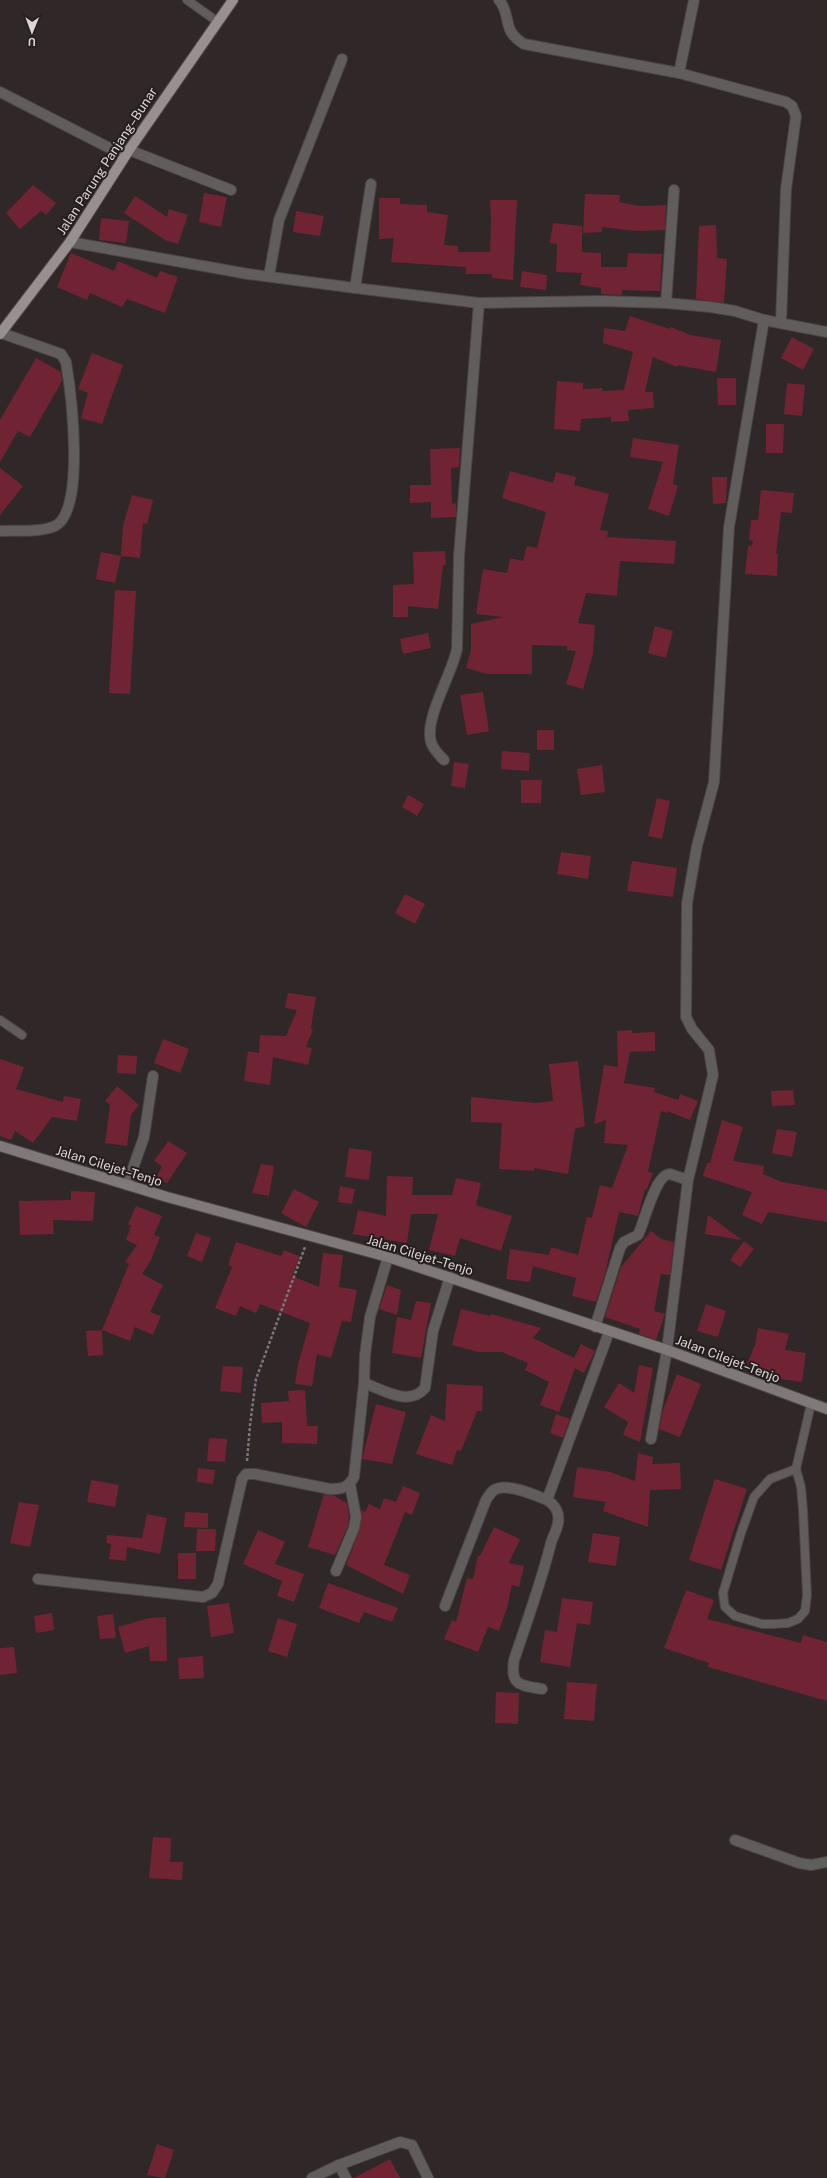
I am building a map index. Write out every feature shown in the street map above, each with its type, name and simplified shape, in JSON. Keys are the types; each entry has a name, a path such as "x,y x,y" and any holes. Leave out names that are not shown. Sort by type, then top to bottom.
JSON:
{"main road":[{"name":"Jalan Parung Panjang–Bunar","path":"0,334 70,242 127,153 234,0"},
{"name":"Jalan Cilejet–Tenjo","path":"0,1146 127,1185 308,1237 388,1257 609,1332 667,1350 827,1409"}],"street":[{"path":"499,0 504,6 508,29 514,38 524,44 680,73 786,102 792,106 796,116 786,190 781,322"},
{"path":"680,73 694,0"},
{"path":"269,276 279,220 342,59"},
{"path":"0,92 127,153 231,190"},
{"path":"355,288 371,184"},
{"path":"666,303 674,190"},
{"path":"70,242 269,276 479,303 601,301 666,303 735,311 764,320 781,322 827,332"},
{"path":"444,760 431,742 430,726 434,710 454,663 457,649 459,556 479,303"},
{"path":"650,1439 667,1350 688,1180 713,1075 712,1061 709,1050 692,1029 686,1017 687,903 697,846 714,782 729,527 764,320"},
{"path":"0,334 61,354 66,362 73,421 74,460 72,489 66,515 56,525 42,529 0,531"},
{"path":"127,1185 144,1137 153,1076"},
{"path":"595,1327 620,1248 624,1242 638,1235 648,1204 663,1177 670,1174 688,1180"},
{"path":"38,1579 203,1597 212,1593 218,1584 242,1479 246,1474 254,1474 330,1489 342,1489 350,1484 354,1477 370,1317 388,1257"},
{"path":"364,1383 404,1398 414,1397 425,1388 432,1331 450,1277"},
{"path":"547,1500 609,1332"},
{"path":"336,1571 354,1528 356,1517 350,1484"},
{"path":"445,1606 486,1500 494,1490 505,1487 528,1492 553,1504 558,1512 558,1523 540,1583 514,1660 512,1673 515,1680 524,1686 542,1689"},
{"path":"736,1840 799,1863 811,1865 827,1862"},
{"path":"312,2178 339,2165 400,2142 412,2145 428,2178"},
{"path":"339,2165 346,2178"}],"lane":[{"path":"187,0 218,22"},
{"path":"0,1020 22,1035"},
{"path":"796,1469 770,1479 754,1497 741,1533 723,1593 725,1607 735,1616 762,1624 773,1624 798,1619 805,1611 807,1595 801,1487 796,1469 811,1404"}],"path":[{"path":"246,1474 256,1378 308,1237"}],"building":[{"path":"33,185 56,203 46,215 41,211 20,229 6,213"},
{"path":"204,193 227,197 221,227 199,222"},
{"path":"585,194 620,195 619,202 640,206 666,205 665,230 635,231 602,227 602,232 583,233"},
{"path":"135,196 167,217 169,209 188,215 178,244 165,240 124,213"},
{"path":"379,198 400,198 400,204 427,205 427,212 448,215 444,245 458,246 458,252 490,252 490,200 517,200 513,280 492,278 492,274 466,274 466,267 391,262 394,238 379,239"},
{"path":"296,211 324,216 320,236 293,232"},
{"path":"101,218 129,221 126,243 99,240"},
{"path":"553,223 582,226 582,252 601,253 601,267 627,267 628,253 662,254 660,291 622,290 622,295 601,294 601,288 580,285 582,273 556,272 557,244 550,243"},
{"path":"716,225 717,258 727,259 724,303 696,299 699,226"},
{"path":"71,253 114,271 118,261 157,278 160,271 178,277 165,313 127,299 122,307 90,293 87,300 57,287"},
{"path":"522,271 547,275 546,290 520,287"},
{"path":"630,316 670,329 671,327 690,335 721,340 716,372 677,365 677,367 653,357 645,392 653,392 654,408 628,410 629,421 611,422 611,417 581,419 580,431 554,429 557,381 583,383 583,389 602,388 602,391 624,390 633,352 603,343 604,328 625,331"},
{"path":"792,337 814,349 803,370 781,358"},
{"path":"92,353 123,365 102,424 81,418 88,393 78,389"},
{"path":"36,358 61,372 62,381 30,437 18,431 0,462 0,420"},
{"path":"717,378 736,378 736,405 718,405"},
{"path":"787,383 805,385 802,416 784,414"},
{"path":"766,424 784,424 783,453 766,453"},
{"path":"633,438 679,445 673,484 678,486 669,516 648,509 663,462 630,457"},
{"path":"460,448 459,467 451,468 452,504 456,503 456,517 431,518 431,502 410,503 410,485 431,485 430,449"},
{"path":"0,468 23,486 0,515"},
{"path":"510,471 553,483 556,472 576,477 574,485 609,494 600,530 608,531 607,537 676,541 674,564 620,561 617,596 586,593 578,623 595,625 593,654 583,689 566,684 576,651 567,650 567,646 532,645 532,674 487,674 466,668 471,650 471,624 503,617 476,614 483,569 507,573 510,558 523,561 527,546 537,548 546,512 502,498"},
{"path":"712,477 727,477 726,503 713,504"},
{"path":"761,490 794,493 792,513 781,512 776,554 778,554 777,576 745,574 748,546 752,546 753,541 749,540 751,520 758,520"},
{"path":"132,495 153,500 147,524 143,523 140,558 121,556 123,526"},
{"path":"445,551 446,565 443,565 438,609 408,606 408,617 393,617 393,585 414,584 413,552"},
{"path":"101,552 121,556 115,583 96,579"},
{"path":"115,590 136,591 130,694 109,693"},
{"path":"655,626 673,631 666,658 648,653"},
{"path":"428,633 431,648 403,654 400,639"},
{"path":"483,692 489,731 467,735 460,695"},
{"path":"537,730 554,730 554,750 537,750"},
{"path":"502,751 530,753 529,771 501,769"},
{"path":"454,762 469,764 465,788 451,786"},
{"path":"602,765 605,792 581,795 577,769"},
{"path":"521,780 542,780 541,803 521,803"},
{"path":"408,795 424,804 417,816 402,807"},
{"path":"657,798 670,801 662,839 648,836"},
{"path":"561,852 591,856 588,879 557,874"},
{"path":"632,861 677,868 673,897 627,891"},
{"path":"405,894 425,904 415,924 395,913"},
{"path":"288,993 316,997 311,1028 313,1029 306,1047 312,1048 308,1065 273,1057 270,1085 244,1081 248,1051 259,1053 260,1035 286,1036 297,1010 285,1008"},
{"path":"632,1030 632,1033 655,1032 655,1051 630,1052 624,1083 655,1088 654,1092 678,1100 680,1094 698,1101 690,1120 667,1111 667,1113 661,1111 648,1172 653,1173 647,1189 645,1189 638,1216 619,1212 605,1274 596,1302 572,1296 576,1278 533,1266 530,1282 506,1279 510,1249 549,1255 551,1247 578,1255 587,1217 592,1218 600,1185 612,1188 628,1145 604,1143 606,1120 594,1124 604,1065 618,1067 617,1031"},
{"path":"163,1039 189,1049 180,1073 154,1063"},
{"path":"118,1055 137,1056 136,1074 117,1073"},
{"path":"0,1059 24,1067 16,1089 63,1102 64,1096 81,1099 77,1121 52,1117 33,1143 15,1131 11,1140 0,1136"},
{"path":"578,1061 585,1126 575,1129 568,1174 534,1168 534,1171 499,1169 502,1123 471,1122 471,1097 536,1103 553,1101 549,1064"},
{"path":"117,1086 139,1105 131,1115 127,1146 105,1143 110,1105 105,1101"},
{"path":"793,1090 795,1105 772,1106 771,1091"},
{"path":"722,1120 743,1127 733,1161 764,1166 763,1174 782,1182 827,1190 827,1222 768,1212 762,1224 742,1215 752,1192 703,1176 707,1163 710,1163"},
{"path":"777,1129 797,1132 792,1157 772,1153"},
{"path":"168,1141 187,1153 167,1183 156,1178 162,1166 154,1161"},
{"path":"349,1148 372,1151 369,1180 345,1177"},
{"path":"261,1164 274,1166 269,1196 252,1193"},
{"path":"387,1176 413,1177 412,1195 452,1195 456,1178 481,1183 476,1205 512,1216 501,1251 460,1238 455,1256 429,1250 438,1214 411,1214 407,1243 353,1234 358,1210 386,1216"},
{"path":"340,1186 355,1189 352,1204 338,1202"},
{"path":"294,1189 319,1202 306,1227 281,1213"},
{"path":"71,1191 95,1192 93,1221 53,1220 54,1234 20,1235 19,1201 71,1200"},
{"path":"136,1206 162,1216 154,1235 160,1237 151,1260 142,1274 163,1285 150,1312 161,1316 153,1335 135,1327 130,1341 102,1330 129,1264 125,1262 137,1245 126,1240 131,1226 128,1224"},
{"path":"708,1215 742,1240 705,1234"},
{"path":"651,1231 661,1239 674,1242 670,1275 661,1274 654,1311 665,1314 656,1340 639,1334 640,1329 605,1317 621,1267"},
{"path":"196,1233 211,1238 202,1262 187,1256"},
{"path":"744,1241 754,1249 740,1267 730,1260"},
{"path":"236,1242 281,1256 284,1250 301,1257 292,1276 319,1287 323,1253 343,1255 339,1287 357,1290 351,1322 342,1321 331,1358 317,1354 312,1386 295,1384 298,1364 310,1323 260,1304 256,1313 240,1306 236,1316 215,1308 232,1267 228,1265"},
{"path":"387,1285 401,1290 397,1315 379,1309"},
{"path":"416,1301 431,1303 421,1358 392,1353 397,1317 411,1320"},
{"path":"706,1304 726,1311 718,1337 697,1331"},
{"path":"461,1309 490,1316 491,1314 541,1328 533,1338 574,1358 581,1344 595,1351 584,1373 575,1368 559,1412 540,1405 549,1382 525,1370 528,1363 502,1352 478,1352 452,1345"},
{"path":"758,1328 789,1334 785,1350 806,1353 802,1382 780,1379 747,1364 755,1345"},
{"path":"102,1330 103,1355 88,1356 86,1331"},
{"path":"639,1365 653,1368 640,1442 623,1435 628,1422 604,1407 619,1383 634,1393"},
{"path":"223,1366 243,1367 241,1393 220,1391"},
{"path":"677,1374 701,1384 680,1437 659,1429 663,1410"},
{"path":"447,1384 483,1386 482,1411 477,1411 461,1451 457,1450 452,1465 416,1454 431,1415 445,1421"},
{"path":"305,1390 307,1426 318,1426 317,1444 282,1443 282,1422 262,1423 261,1403 289,1401 288,1391"},
{"path":"376,1404 406,1412 392,1464 362,1459"},
{"path":"556,1414 570,1419 563,1438 550,1433"},
{"path":"209,1438 227,1439 225,1462 207,1461"},
{"path":"638,1453 653,1457 652,1464 680,1463 681,1489 650,1490 648,1527 603,1511 606,1502 573,1497 577,1467 610,1472 635,1481"},
{"path":"198,1468 215,1470 213,1484 197,1482"},
{"path":"715,1479 747,1489 721,1570 689,1560"},
{"path":"91,1480 119,1485 115,1507 87,1502"},
{"path":"403,1486 420,1493 412,1515 405,1512 384,1565 410,1575 403,1594 346,1565 360,1529 361,1510 365,1512 369,1504 380,1509 384,1498 396,1502"},
{"path":"324,1494 333,1495 347,1503 349,1517 348,1526 335,1555 308,1547"},
{"path":"19,1502 39,1505 30,1547 10,1543"},
{"path":"185,1512 208,1513 208,1528 184,1527"},
{"path":"147,1514 167,1518 160,1554 127,1547 126,1561 109,1559 111,1544 106,1543 107,1535 142,1538"},
{"path":"494,1527 520,1539 509,1563 524,1566 519,1587 512,1585 507,1608 499,1631 488,1627 478,1652 444,1639 452,1620 456,1622 467,1578 473,1579 478,1556 480,1556"},
{"path":"197,1529 216,1529 215,1551 196,1551"},
{"path":"258,1530 285,1542 275,1564 304,1574 294,1602 277,1596 282,1581 243,1564"},
{"path":"593,1533 620,1537 616,1566 588,1562"},
{"path":"178,1553 196,1553 196,1579 178,1579"},
{"path":"328,1583 398,1608 392,1622 364,1612 359,1623 319,1608"},
{"path":"686,1590 714,1600 707,1619 801,1643 803,1635 827,1642 827,1701 708,1667 709,1663 664,1648"},
{"path":"562,1598 593,1602 590,1625 577,1623 570,1667 540,1662 545,1630 557,1632"},
{"path":"229,1603 234,1633 211,1637 207,1606"},
{"path":"52,1613 54,1630 36,1633 34,1616"},
{"path":"113,1614 116,1638 100,1639 97,1616"},
{"path":"166,1617 167,1661 150,1661 149,1646 125,1653 118,1627 149,1618"},
{"path":"278,1618 297,1624 287,1657 268,1651"},
{"path":"14,1647 17,1673 0,1675 0,1648"},
{"path":"203,1656 204,1678 179,1679 178,1658"},
{"path":"567,1682 597,1684 594,1721 564,1719"},
{"path":"496,1692 519,1693 518,1724 495,1723"},
{"path":"153,1837 171,1838 170,1862 183,1862 182,1880 149,1878"},
{"path":"157,2144 174,2150 165,2178 147,2175"},
{"path":"390,2159 400,2178 354,2178"}]}
